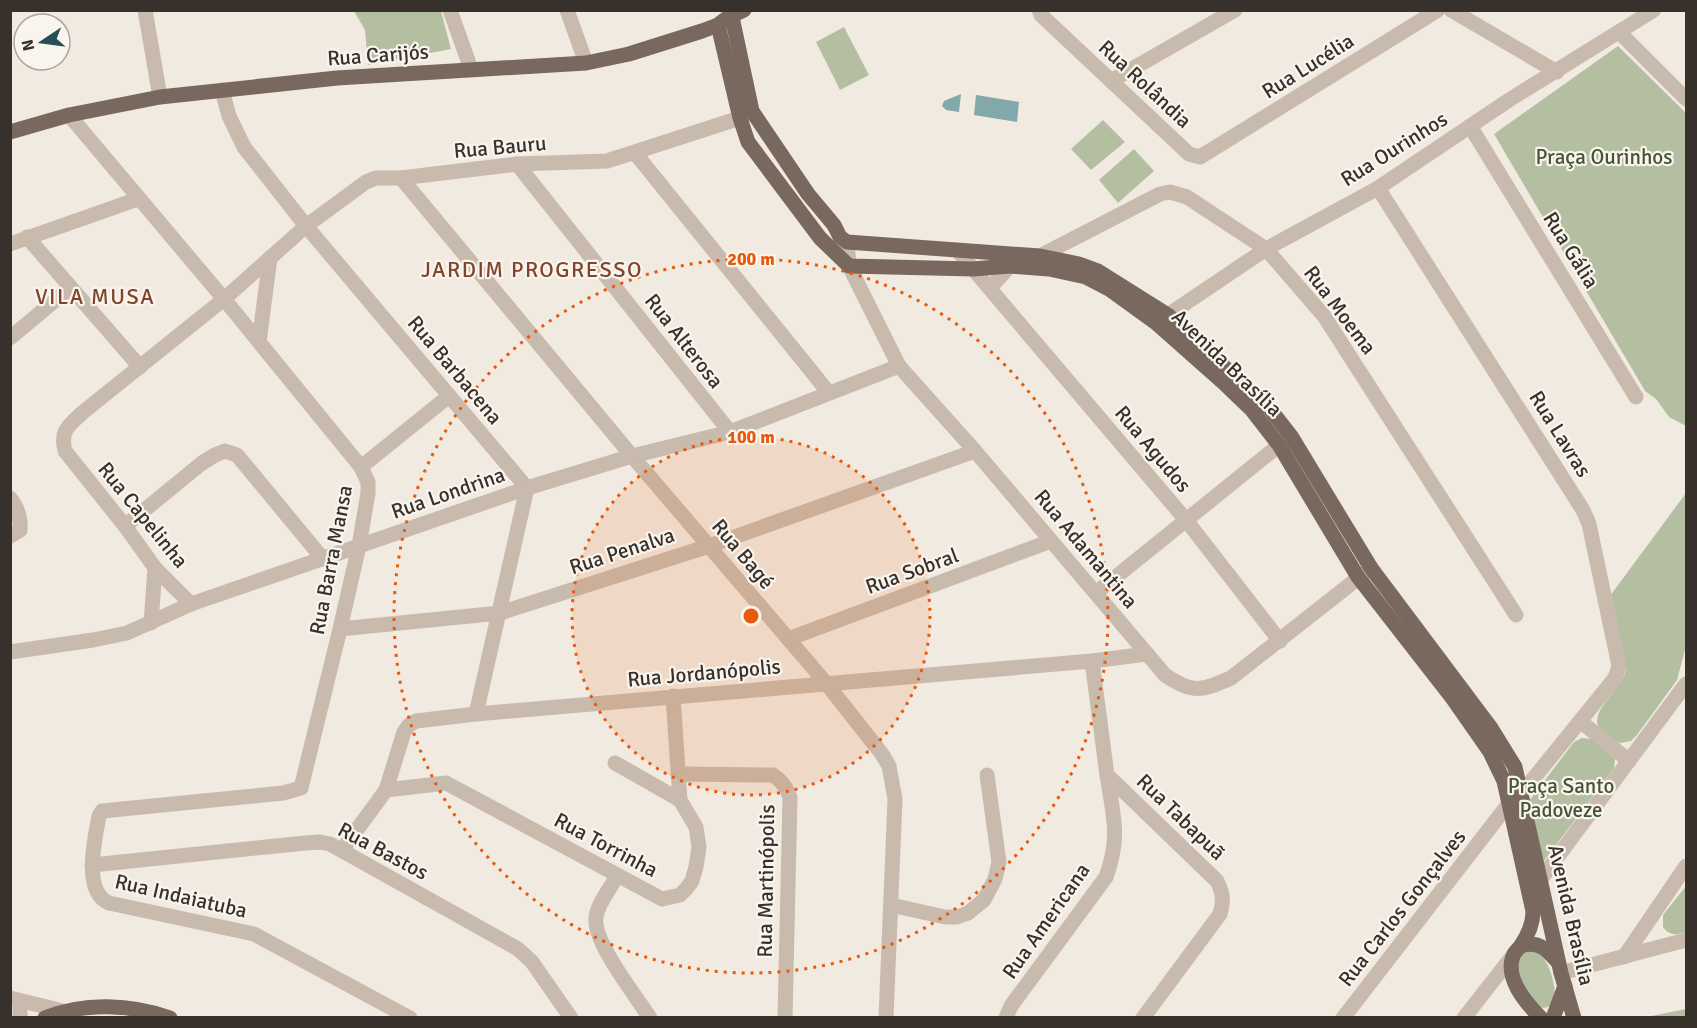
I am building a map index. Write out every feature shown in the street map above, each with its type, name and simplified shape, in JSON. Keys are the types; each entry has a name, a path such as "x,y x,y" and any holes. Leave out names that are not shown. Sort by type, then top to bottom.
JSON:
{"main road":[{"name":"Rua Carijós","path":"10,132 69,115 160,97 337,78 586,63 629,54 718,25 726,18 738,14"},
{"path":"738,14 748,142 820,238 849,266"},
{"path":"718,25 746,114 834,225 840,237 847,242"},
{"name":"Avenida Brasília","path":"847,242 1040,256 1079,264 1098,271 1162,319 1270,409 1285,440 1365,573 1480,735 1502,775 1533,911 1530,929 1511,963 1515,982 1525,1000 1540,1017"},
{"name":"Avenida Brasília","path":"849,266 973,269 1010,266 1049,269 1086,277 1162,319"},
{"name":"Avenida Brasília","path":"1365,573 1503,745 1515,767 1562,974 1574,1017"},
{"path":"1517,950 1532,944 1542,946 1562,974 1553,1017"},
{"path":"45,1017 91,1007 123,1008 170,1017"}],"street":[{"path":"145,10 160,97"},
{"path":"450,10 471,69"},
{"path":"567,10 586,63"},
{"name":"Rua Rolândia","path":"1039,10 1041,15 1189,154 1200,157"},
{"path":"1111,81 1235,10"},
{"name":"Rua Lucélia","path":"1200,157 1438,10"},
{"path":"1451,10 1557,72"},
{"name":"Rua Ourinhos","path":"1162,319 1266,249 1378,188 1470,126 1654,10"},
{"path":"1619,32 1686,99"},
{"name":"Rua Barbacena","path":"222,90 237,135 306,226 527,488"},
{"name":"Rua Bauru","path":"65,451 63,441 66,428 224,299 306,226 366,182 376,178 401,178 517,164 608,161 746,114"},
{"name":"Rua Barra Mansa","path":"69,115 224,299 361,467 368,482 358,546 340,629 301,788 283,793 102,811 91,856 92,865"},
{"name":"Rua Gália","path":"1470,126 1636,397"},
{"path":"635,153 829,393"},
{"name":"Rua Alterosa","path":"517,164 730,432"},
{"name":"Rua Bagé","path":"401,178 632,456 826,683 873,740 889,766 895,798 886,1017"},
{"name":"Rua Lavras","path":"1378,188 1577,500 1589,524 1619,666 1615,678 1522,792"},
{"name":"Rua Moema","path":"1040,256 1160,194 1170,192 1187,197 1266,249 1324,316 1516,615"},
{"path":"10,244 138,199"},
{"path":"27,237 140,367"},
{"name":"Rua Adamantina","path":"847,242 849,266 899,366 1097,592 1165,675 1183,687 1207,689 1231,678 1365,573"},
{"name":"Rua Agudos","path":"957,250 1186,520 1280,641"},
{"path":"259,342 270,258"},
{"path":"990,288 1010,266"},
{"path":"10,338 70,288"},
{"name":"Rua Londrina","path":"10,652 127,633 191,604 527,488 632,456 730,432 899,366"},
{"path":"361,467 449,396"},
{"path":"1097,592 1285,440"},
{"name":"Rua Capelinha","path":"65,451 125,526 155,568 191,604"},
{"path":"125,526 214,455 225,451 237,455 323,559"},
{"name":"Rua Penalva","path":"340,629 500,613 708,546 975,451"},
{"path":"476,714 527,488"},
{"path":"10,498 21,519 20,530 11,536"},
{"name":"Rua Sobral","path":"788,639 1051,541"},
{"path":"151,623 155,568"},
{"name":"Rua Jordanópolis","path":"342,850 386,790 404,732 409,725 416,722 476,714 1092,661 1147,654"},
{"name":"Rua Tabapuã","path":"1092,661 1107,775 1217,881 1223,892 1220,914 1143,1017"},
{"path":"1541,879 1686,683"},
{"name":"Rua Torrinha","path":"386,790 446,783 662,899 680,895 694,874 699,847 696,827 680,800 673,696"},
{"path":"1580,721 1628,760"},
{"path":"615,763 680,800"},
{"name":"Rua Martinópolis","path":"678,774 773,775 786,787 790,797 785,1017"},
{"path":"891,905 945,917 957,917 968,913 984,900 995,879 999,862 987,775"},
{"name":"Rua Americana","path":"1006,1017 1011,1006 1106,877 1114,857 1116,834 1107,775"},
{"name":"Rua Carlos Gonçalves","path":"1343,1017 1493,823 1510,802 1522,792"},
{"name":"Rua Carlos Gonçalves","path":"1493,823 1514,824"},
{"name":"Rua Bastos","path":"92,865 320,842 342,850 518,949 532,962 571,1017"},
{"name":"Rua Indaiatuba","path":"92,865 97,893 102,900 254,934 411,1017"},
{"path":"1624,957 1686,866"},
{"path":"617,876 599,908 596,928 602,946 650,1017"},
{"path":"1651,915 1651,929 1661,947"},
{"path":"1562,974 1686,940"},
{"path":"1464,1017 1517,950"},
{"path":"15,999 65,1014"},
{"path":"15,999 20,1017"}],"green space":[{"path":"354,11 441,11 451,49 368,65 365,30"},
{"path":"844,27 869,75 840,90 816,42"},
{"name":"Praça Ourinhos","path":"1618,46 1686,113 1686,426 1669,417 1656,399 1645,391 1494,134"},
{"path":"1103,120 1125,142 1091,170 1071,149"},
{"path":"1134,149 1154,171 1118,203 1099,180"},
{"name":"Praça Santo Padoveze","path":"1686,493 1686,646 1677,680 1637,735 1631,741 1620,743 1605,735 1598,726 1597,718 1626,670 1610,596"},
{"name":"Praça Santo Padoveze","path":"1582,738 1592,739 1615,758 1614,768 1544,861 1529,801 1574,742"},
{"path":"1686,886 1686,932 1671,933 1663,927 1663,915"},
{"path":"1533,950 1544,959 1551,972 1554,998 1552,1004 1546,1007 1538,1007 1519,983 1516,960 1524,953"},
{"path":"1686,1009 1686,1017 1646,1017"}],"water":[{"path":"961,94 959,112 946,110 942,106 944,101"},
{"path":"976,95 1019,102 1017,122 974,115"}],"district":[{"name":"JARDIM PROGRESSO","path":"532,269"},
{"name":"VILA MUSA","path":"95,296"}]}
